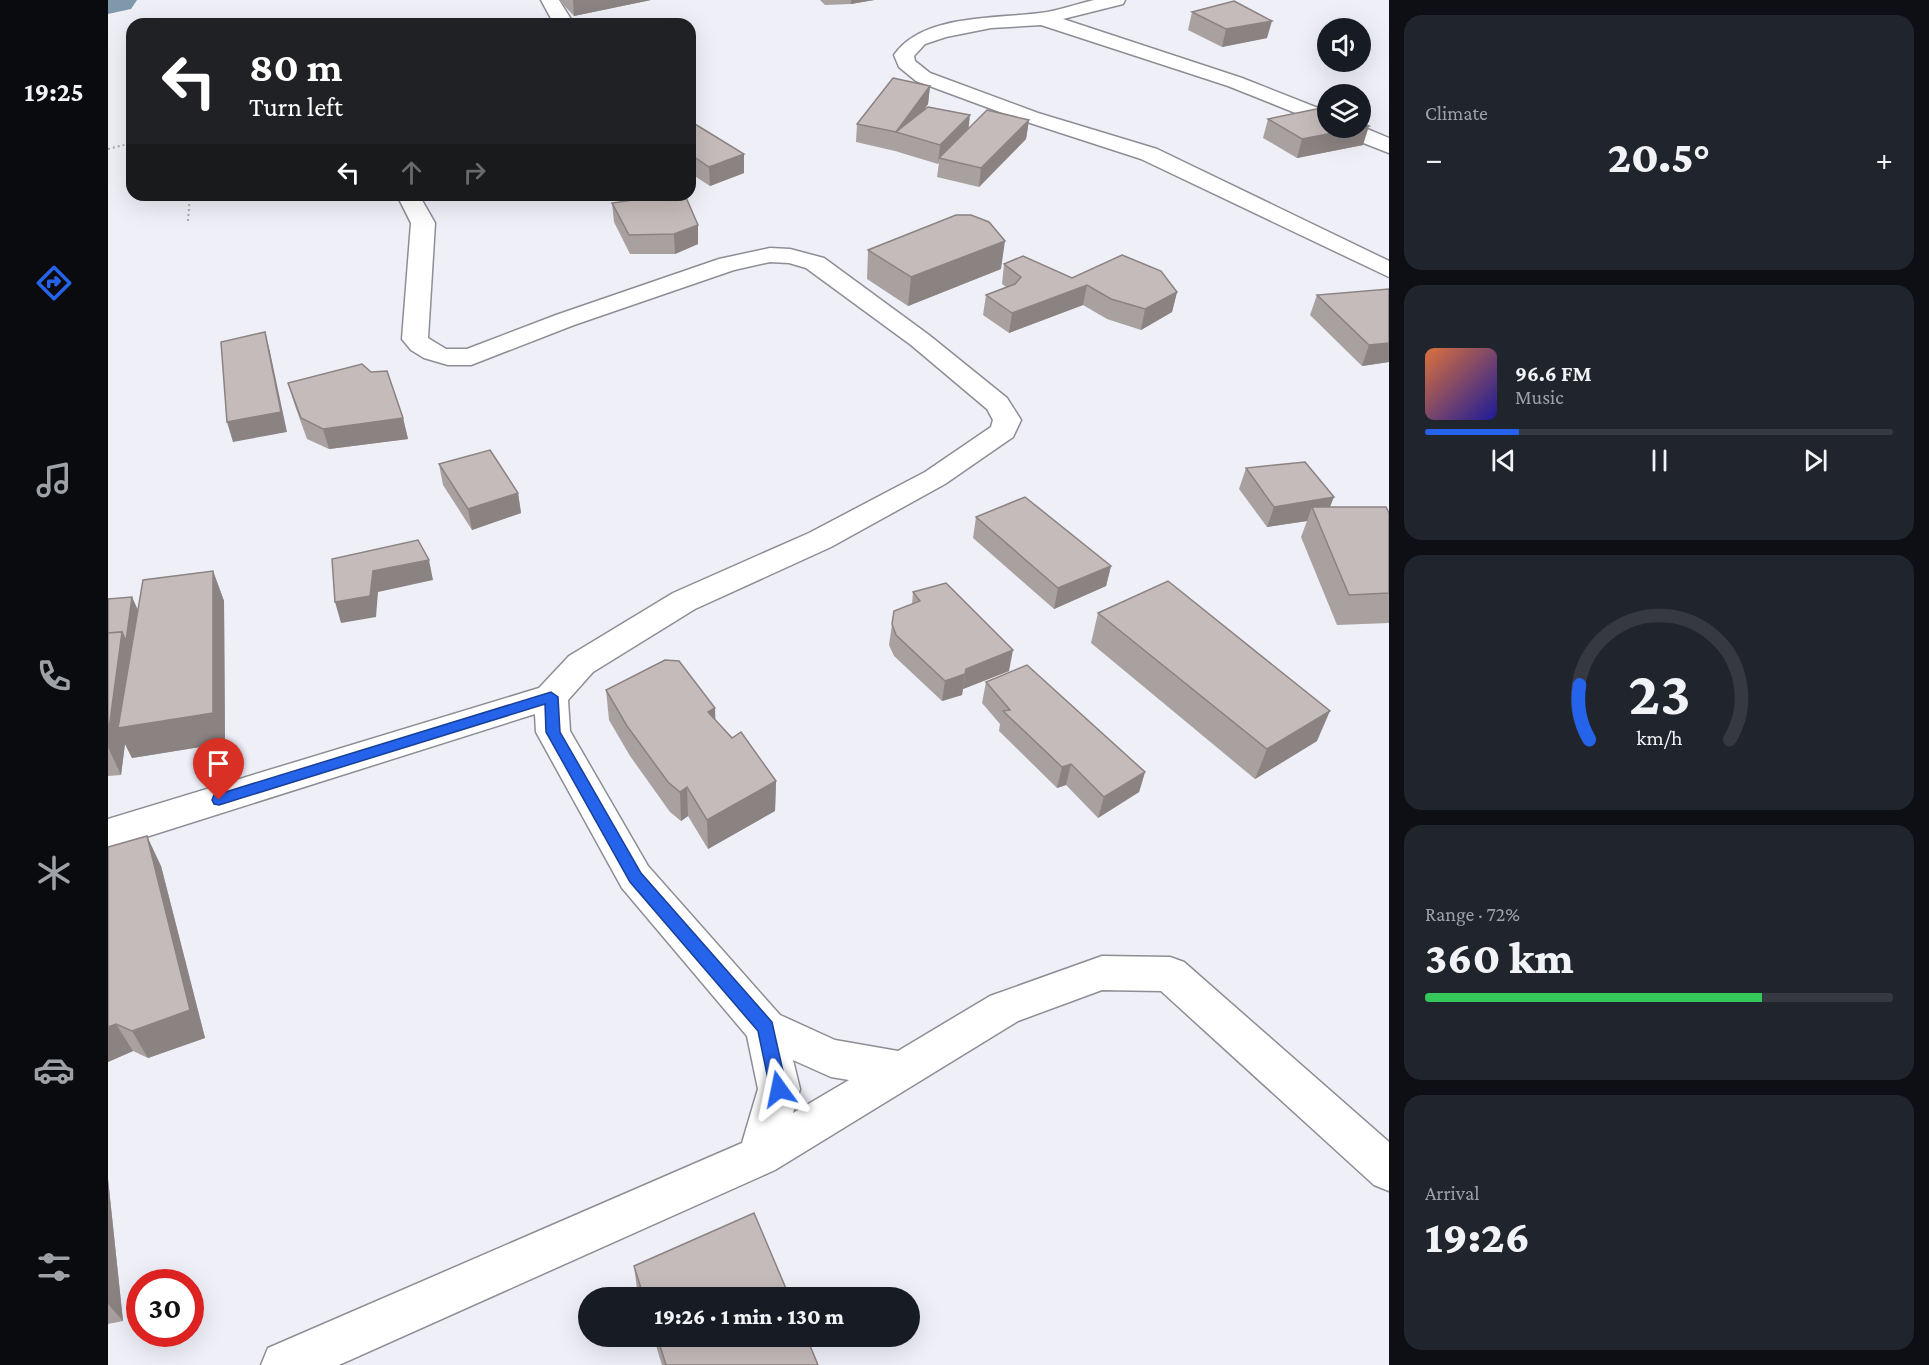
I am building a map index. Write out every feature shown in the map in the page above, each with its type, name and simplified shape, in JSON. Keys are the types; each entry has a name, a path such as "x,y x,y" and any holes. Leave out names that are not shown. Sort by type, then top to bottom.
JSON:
{"street":[{"path":"550,0 560,18"},
{"path":"1116,0 1042,19 991,22 941,32 918,40 904,54 906,63 923,77 1031,117 1149,154 1389,270"},
{"path":"1042,19 1235,82 1317,116"},
{"path":"1370,138 1389,146"},
{"path":"108,834 551,697 581,664 684,601 820,540 935,478 1003,430 1007,420 997,404 920,340 815,263 790,256 770,255 728,264 565,320 471,357 456,358 422,349 415,339 423,223 418,201"},
{"path":"551,697 553,732 635,877 766,1028 831,1058 902,1070"},
{"path":"285,1365 760,1156 1004,1008 1102,973 1170,974 1389,1170"},
{"path":"760,1156 779,1089 766,1028"}],"path":[{"path":"108,149 126,144"},
{"path":"188,221 190,201"}],"building":[{"path":"1234,1 1272,21 1226,29 1192,12"},
{"path":"893,78 930,86 896,132 857,124"},
{"path":"928,107 970,115 940,145 896,132"},
{"path":"1317,109 1317,136 1302,139 1268,119"},
{"path":"987,110 1029,120 981,168 939,158"},
{"path":"696,125 744,154 709,167 696,158"},
{"path":"688,201 698,225 674,234 629,235 612,203"},
{"path":"956,215 971,215 989,222 1005,241 911,277 868,250"},
{"path":"1122,255 1161,271 1177,292 1145,309 1111,299 1087,285 1012,313 986,295 1015,284 1021,277 1004,264 1023,256 1072,278"},
{"path":"1389,289 1389,343 1369,345 1317,295"},
{"path":"265,332 281,412 227,422 221,342"},
{"path":"362,364 371,372 387,371 403,418 323,429 301,418 288,383"},
{"path":"490,450 518,493 468,509 439,464"},
{"path":"1305,462 1334,497 1274,507 1246,468"},
{"path":"1025,497 1111,566 1058,588 976,517"},
{"path":"1312,507 1386,507 1389,513 1389,593 1349,595"},
{"path":"418,540 429,560 373,571 370,596 335,602 332,559"},
{"path":"213,571 213,713 118,728 143,580"},
{"path":"1168,581 1330,711 1267,749 1098,613"},
{"path":"946,583 1013,650 966,669 965,674 945,681 896,635 892,624 894,611 920,601 913,592"},
{"path":"132,597 126,641 122,632 108,633 108,599"},
{"path":"122,632 108,736 108,633"},
{"path":"665,660 679,661 715,708 708,712 732,738 741,732 776,781 707,820 687,787 680,792 668,782 627,726 606,690"},
{"path":"1027,665 1145,772 1104,797 1071,764 1062,767 1003,711 1010,710 986,682"},
{"path":"147,836 190,1010 132,1031 116,1024 108,1027 108,847"},
{"path":"754,1213 785,1287 641,1287 634,1266"},
{"path":"660,1347 811,1347 818,1365 666,1365"}],"waterway":[{"path":"108,1 116,0"}],"route":[{"path":"219,800 551,697 553,732 635,877 766,1028 779,1089"}]}
